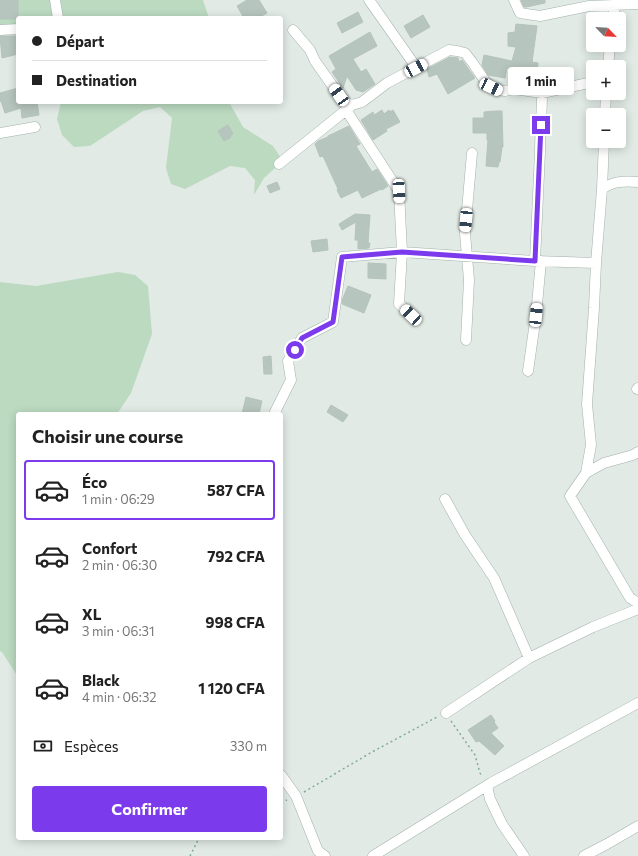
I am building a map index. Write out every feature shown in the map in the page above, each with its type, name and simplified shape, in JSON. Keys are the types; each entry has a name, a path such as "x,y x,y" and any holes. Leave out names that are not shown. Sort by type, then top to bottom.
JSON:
{"street":[{"path":"55,0 58,16"},
{"path":"369,0 416,68"},
{"path":"514,0 520,14 540,16 581,4 589,6 638,4"},
{"path":"614,12 615,5"},
{"path":"0,30 16,29"},
{"path":"293,30 310,50 315,61 339,95 347,102 399,191 402,252 399,304 411,315"},
{"path":"279,164 349,107 362,102 388,83 449,50 465,54 472,62 484,82 499,90 514,89 542,93 586,84"},
{"path":"528,371 536,315 542,93"},
{"path":"0,133 35,127"},
{"path":"604,148 587,404 591,445 586,473 570,496 630,598 638,603"},
{"path":"466,340 470,280 465,233 472,153"},
{"path":"602,189 617,182 638,182"},
{"path":"275,412 291,380 288,361 302,338 333,322 342,257 402,252 538,261 596,263"},
{"path":"586,473 604,463 633,455 638,452"},
{"path":"445,499 465,535 494,578 529,658"},
{"path":"446,713 529,658 592,627 638,609"},
{"path":"373,856 487,786 638,703"},
{"path":"283,778 296,796 318,851 325,856"},
{"path":"487,786 490,799 502,824 524,856"},
{"path":"584,856 638,826"}],"path":[{"path":"283,801 296,796 372,752 446,713 475,755 480,773 487,786"},
{"path":"190,856 198,840"}],"green space":[{"path":"0,0 203,0 208,16 16,16 16,31 0,30"},
{"path":"61,104 230,104 243,127 273,146 283,161 264,178 254,195 255,180 245,168 230,166 185,189 171,184 166,168 172,118 160,107 143,111 90,146 74,147 62,135 57,119"},
{"path":"118,272 135,275 148,286 152,334 131,393 118,412 16,412 16,674 0,651 0,282 36,286"}],"building":[{"path":"0,0 18,0 18,16 16,16 16,19 0,19"},
{"path":"247,0 259,0 267,13 262,16 243,16 237,6"},
{"path":"521,0 545,0 545,3 524,7"},
{"path":"358,12 363,22 342,33 337,23"},
{"path":"423,15 430,27 411,38 404,26"},
{"path":"516,24 537,26 532,62 538,63 536,79 522,78 523,72 507,68 505,78 488,75 482,65 484,55 512,61 516,47 508,46 508,33 515,32"},
{"path":"370,32 377,46 353,59 361,72 366,69 375,84 363,92 356,90 347,76 343,88 332,72 336,69 329,56"},
{"path":"0,36 16,36 16,54 2,58"},
{"path":"450,57 458,58 459,62 462,60 475,78 448,94 437,74 429,77 427,69"},
{"path":"16,89 16,104 37,104 39,115 22,118 21,108 5,113 1,101 0,102 0,93"},
{"path":"382,110 384,114 389,110 390,112 393,110 400,122 386,129 387,131 373,140 361,120 373,112 374,115"},
{"path":"502,111 503,147 498,167 486,166 488,140 487,133 473,133 473,118 484,118 484,112"},
{"path":"228,125 233,134 224,141 218,131"},
{"path":"349,126 360,144 356,146 372,172 377,169 388,186 362,198 358,190 341,198 323,156 320,157 315,144 318,141"},
{"path":"277,182 280,189 270,193 267,186"},
{"path":"355,214 370,215 369,248 358,249 358,240 355,240 356,222 342,230 339,224"},
{"path":"327,239 328,250 313,252 311,241"},
{"path":"368,263 386,264 386,279 368,278"},
{"path":"348,286 371,295 364,313 342,304"},
{"path":"271,356 272,374 264,374 263,357"},
{"path":"246,397 262,401 259,412 242,412"},
{"path":"331,405 348,415 343,422 327,412"},
{"path":"491,715 498,728 491,733 504,746 495,755 479,741 476,742 468,730"}],"route":[{"path":"295,350 302,338 333,322 342,257 402,252 535,261 541,125"}]}
